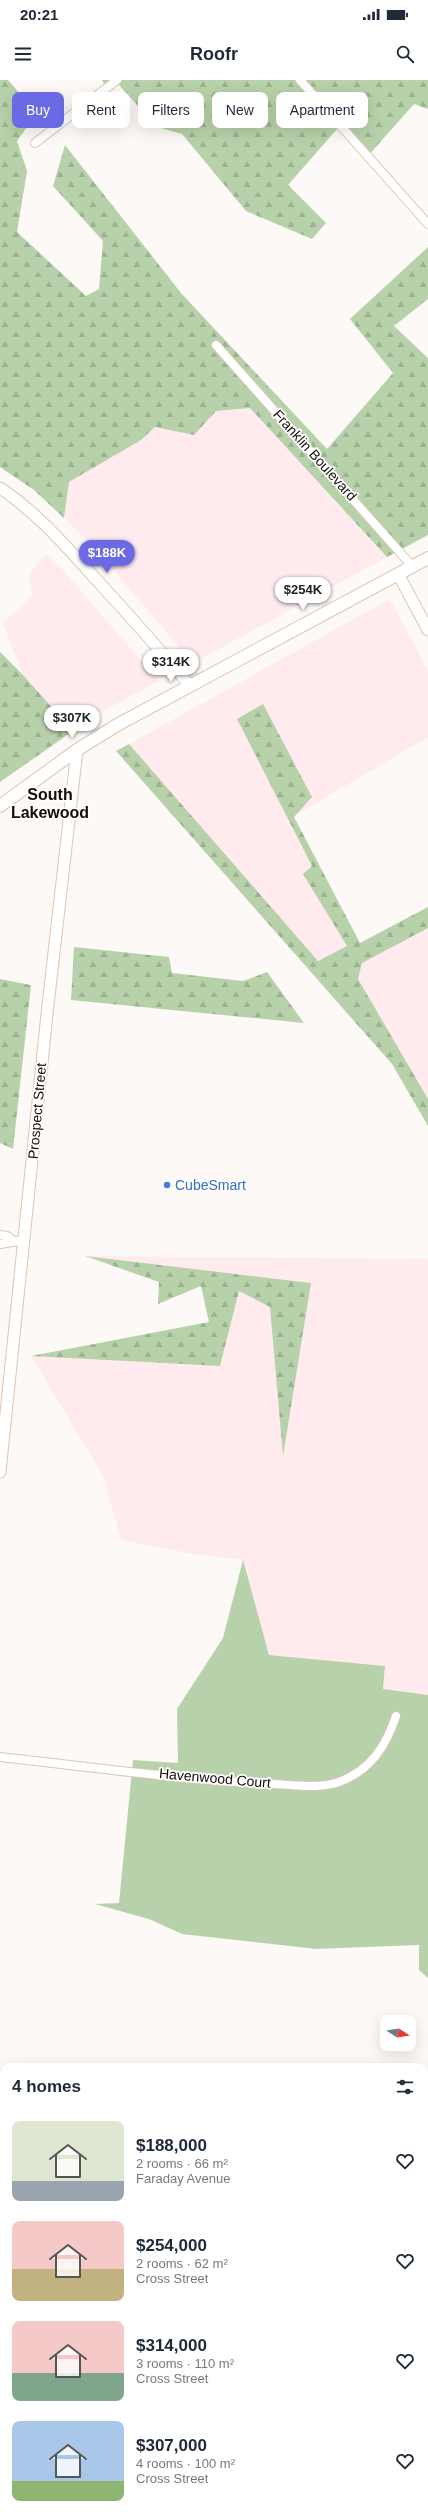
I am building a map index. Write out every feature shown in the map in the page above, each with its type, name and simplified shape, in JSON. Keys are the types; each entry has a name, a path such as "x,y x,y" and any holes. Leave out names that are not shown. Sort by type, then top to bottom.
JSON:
{"main road":[{"path":"0,806 77,750 122,722 428,558"}],"street":[{"path":"35,143 118,80"},
{"path":"300,80 428,224"},
{"name":"Franklin Boulevard","path":"216,344 412,566"},
{"path":"0,488 37,518 74,555 144,631 190,686"},
{"path":"398,574 428,630"},
{"name":"Prospect Street","path":"0,1472 20,1240 77,750"},
{"path":"0,1235 20,1240"},
{"path":"0,1244 20,1240"},
{"name":"Havenwood Court","path":"0,1757 245,1782 324,1786 338,1782 363,1770 388,1739 396,1716"}],"shaded area":[{"path":"250,408 387,557 193,663 90,543 64,518 69,482 141,440 155,427 194,435 216,411"},
{"path":"46,554 62,569 158,681 94,716 73,731 23,675 3,623 33,596 29,574"},
{"path":"390,599 428,671 428,737 294,816 263,704 237,719 312,866 303,874 347,946 317,961 129,744"},
{"path":"428,928 428,1112 358,979 362,963"},
{"path":"85,1256 428,1259 428,1695 383,1689 385,1666 269,1655 242,1560 188,1553 121,1540 104,1477 31,1356 220,1366 239,1291 270,1307 283,1454 311,1283"}],"green space":[{"path":"0,80 8,80 19,92 12,92 12,128 26,128 17,141 27,171 17,232 86,296 99,289 103,241 53,186 65,145 181,293 327,449 393,373 350,319 428,247 428,299 394,326 428,358 428,535 387,557 250,408 216,411 194,435 155,427 141,440 69,482 64,518 34,490 0,467"},
{"path":"102,80 428,80 428,109 414,104 366,158 338,128 288,185 326,223 312,239 246,211 182,134 161,128 204,128 204,92 138,92 138,106 130,97 130,92 125,92 118,84 108,91"},
{"path":"0,652 23,675 73,731 0,782"},
{"path":"263,704 312,797 294,817 360,943 428,907 428,928 362,963 358,979 428,1099 428,1126 392,1064 116,751 129,744 318,961 347,946 303,874 312,866 237,719"},
{"path":"74,947 169,957 172,973 243,981 267,972 304,1023 71,1000"},
{"path":"0,979 31,985 13,1149 0,1143"},
{"path":"85,1256 311,1283 283,1456 270,1307 239,1291 220,1366 31,1356 209,1322 201,1286 158,1304 159,1282"},
{"path":"243,1560 269,1655 385,1666 383,1689 428,1695 428,1978 419,1970 419,1945 316,1949 182,1934 149,1919 95,1904 119,1903 133,1760 178,1763 177,1709 223,1638"}],"place":[{"name":"CubeSmart","path":"167,1185"}],"district":[{"name":"South Lakewood","path":"50,803"}]}
